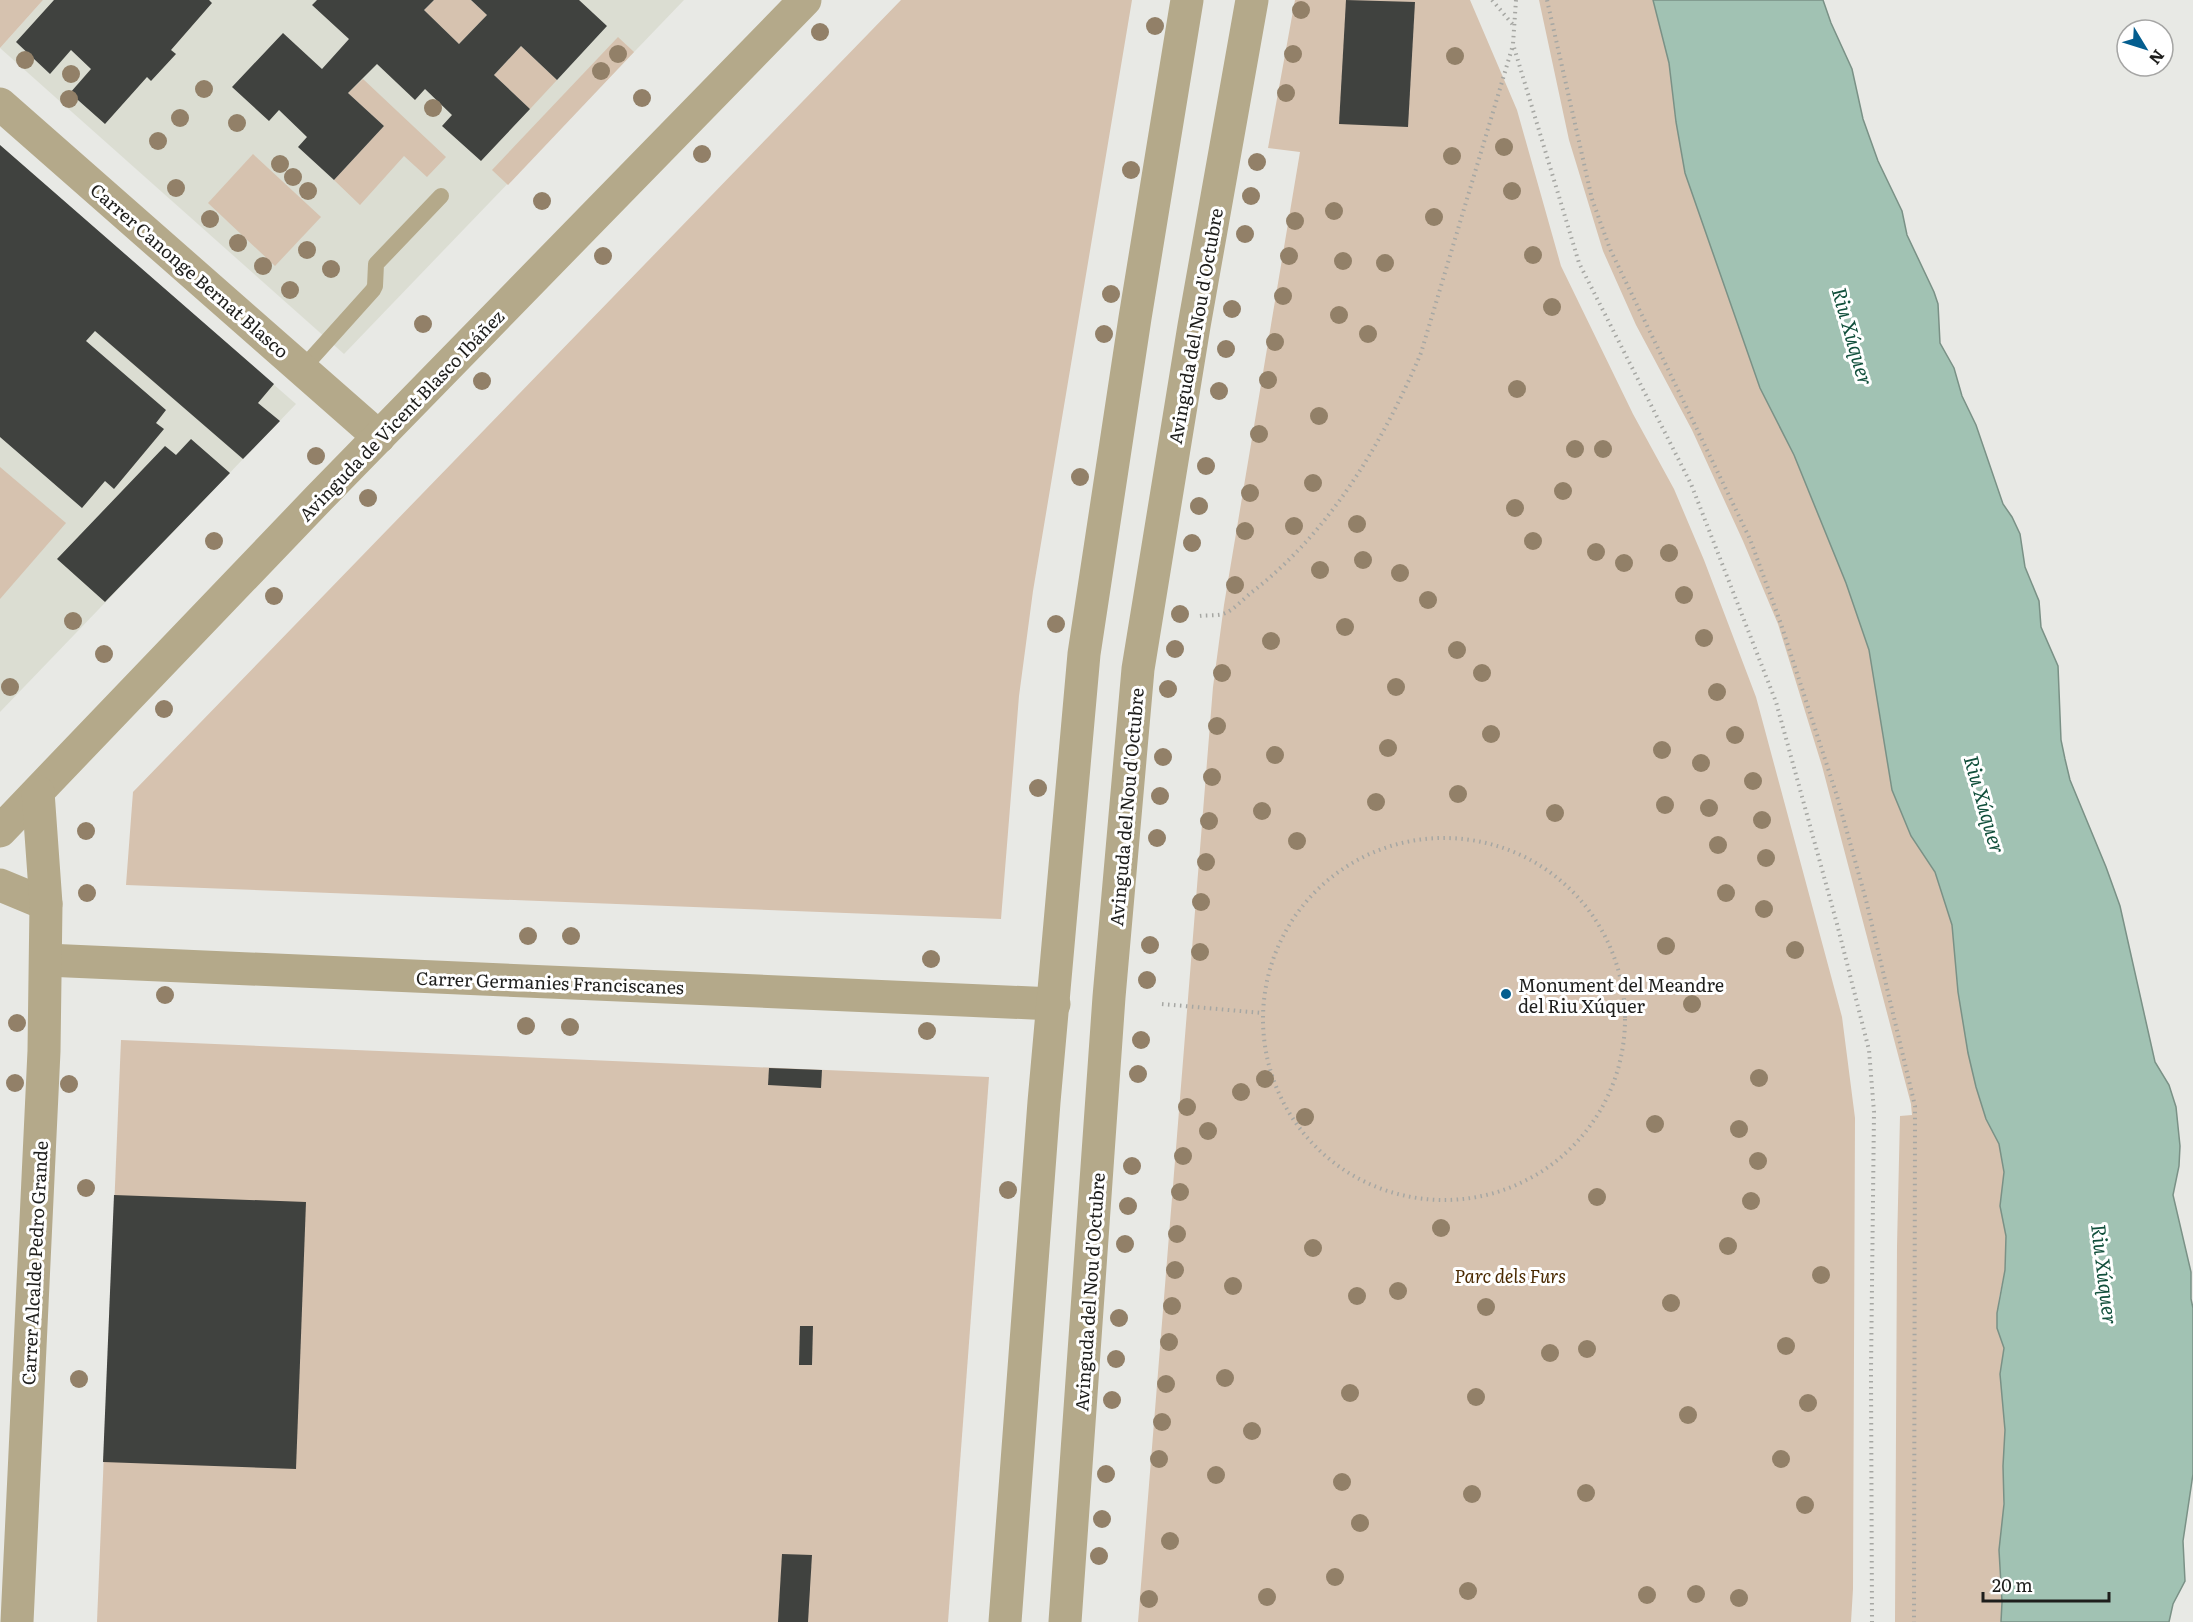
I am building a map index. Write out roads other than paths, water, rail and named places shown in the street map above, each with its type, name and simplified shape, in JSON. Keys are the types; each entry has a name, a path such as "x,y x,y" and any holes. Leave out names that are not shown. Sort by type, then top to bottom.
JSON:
{"street":[{"name":"Avinguda de Vicent Blasco Ibáñez","path":"0,831 805,0"},
{"path":"1005,1622 1084,654 1135,318 1188,0"},
{"name":"Avinguda del Nou d'Octubre","path":"1065,1622 1109,997 1138,669 1194,326 1252,0"},
{"name":"Carrer Canonge Bernat Blasco","path":"0,104 380,437"},
{"name":"Carrer Alcalde Pedro Grande","path":"16,1622 44,1063 46,904 38,792"},
{"path":"0,885 46,904"},
{"name":"Carrer Germanies Franciscanes","path":"46,960 1054,1004"}],"lane":[{"path":"302,369 373,290 376,264 441,196"}],"water":[{"name":"Riu Xúquer","path":"1653,0 1823,0 1852,69 1863,119 1878,161 1902,211 1907,235 1934,292 1938,304 1940,343 1954,368 1962,396 1976,425 2003,504 2020,534 2025,567 2039,601 2041,627 2058,666 2061,740 2070,780 2120,906 2155,1062 2169,1085 2176,1107 2180,1146 2179,1166 2173,1195 2191,1272 2193,1308 2193,1474 2183,1541 2185,1581 2173,1604 2169,1622 2001,1622 1999,1550 2004,1504 2005,1430 2000,1374 2004,1348 1997,1328 1997,1313 2005,1270 2006,1236 2000,1206 2004,1172 1999,1144 1986,1119 1968,1053 1958,992 1952,925 1935,872 1911,836 1892,790 1869,650 1846,583 1794,455 1760,388 1685,173 1669,63"}],"place":[{"name":"Monument del Meandre del Riu Xúquer","path":"1506,994"}],"park label":[{"name":"Parc dels Furs","path":"1510,1275"}]}
